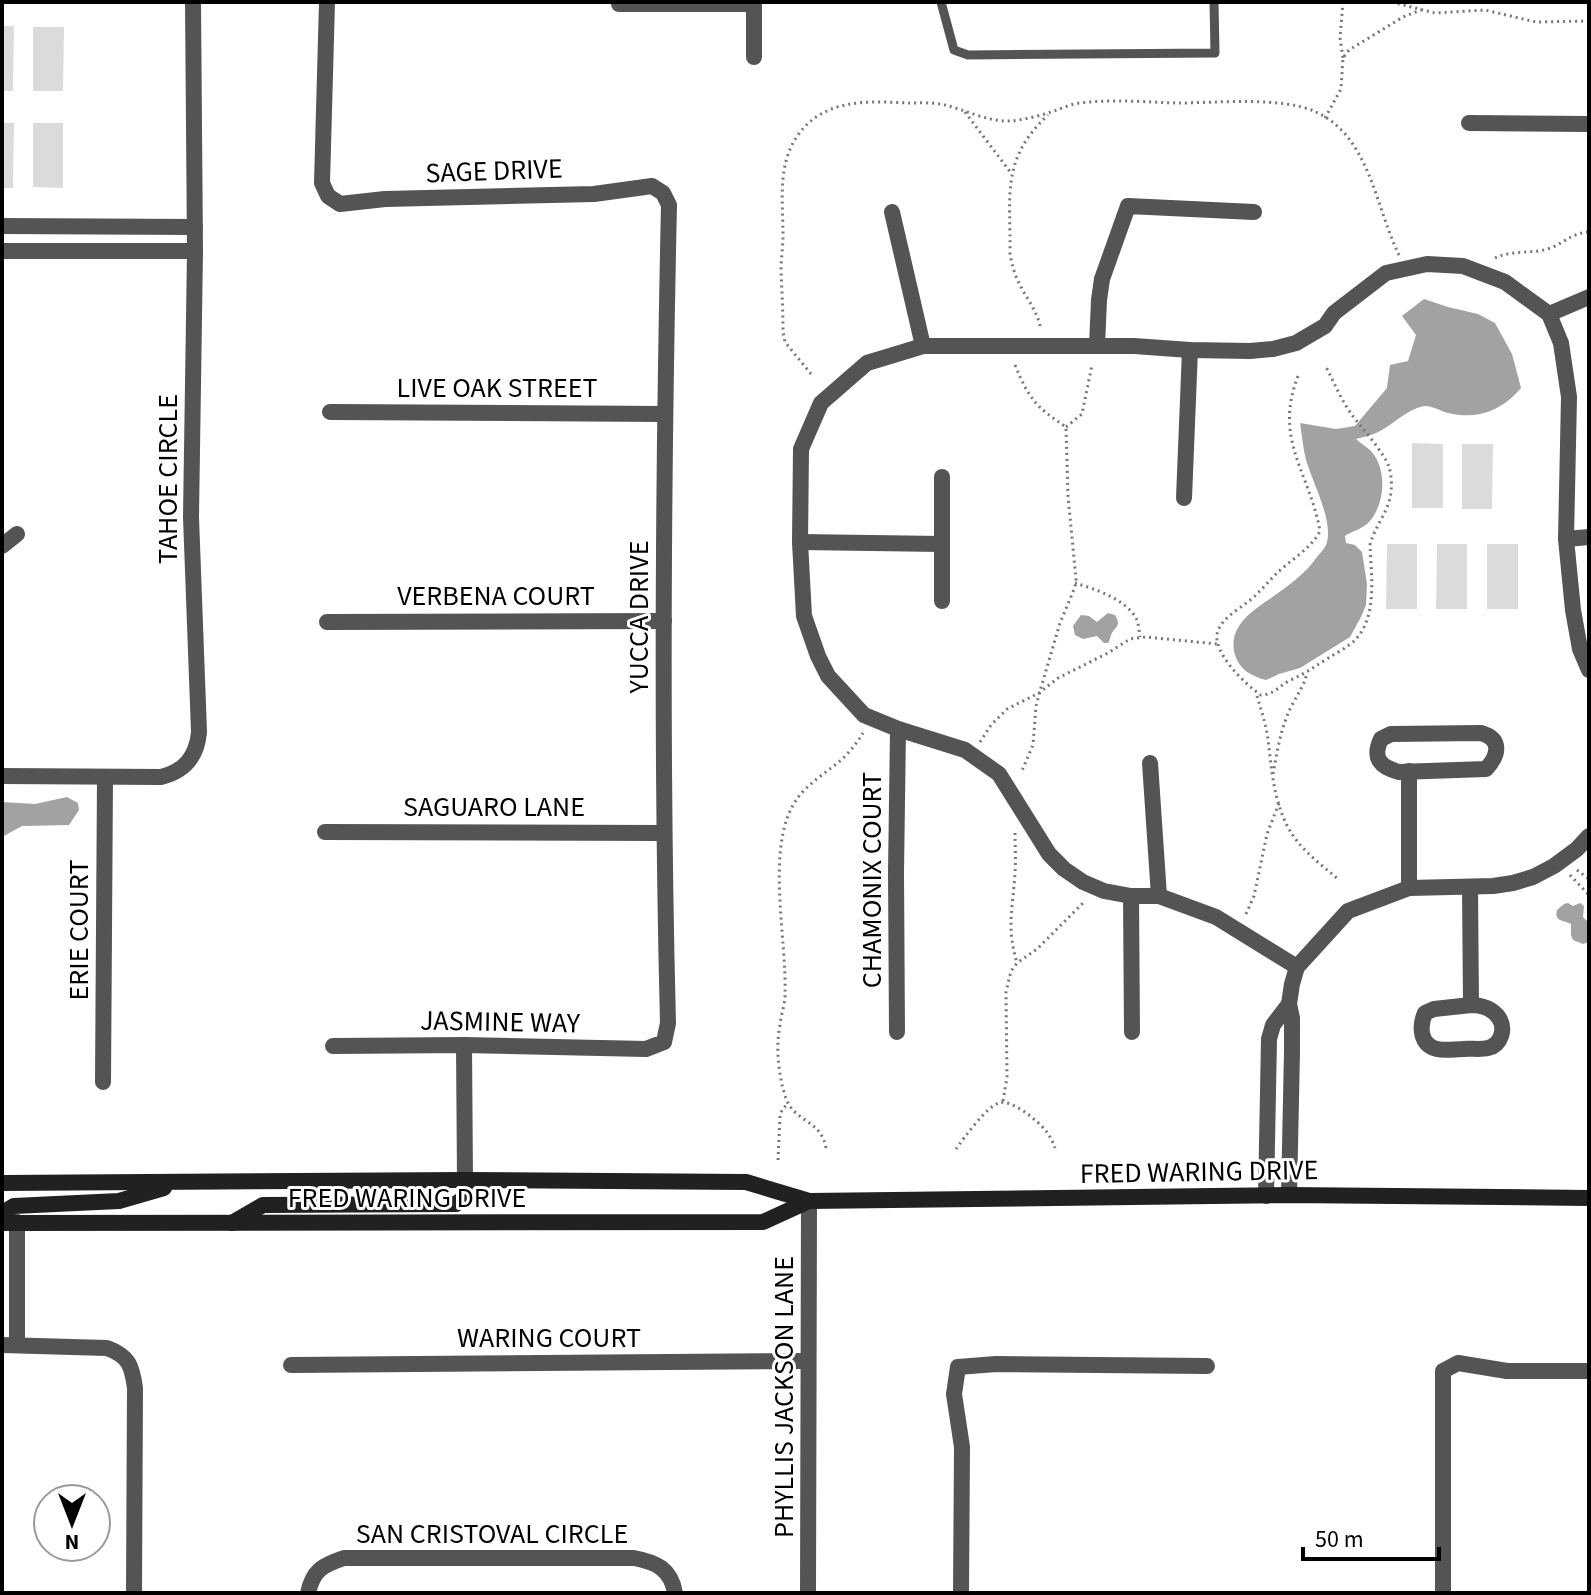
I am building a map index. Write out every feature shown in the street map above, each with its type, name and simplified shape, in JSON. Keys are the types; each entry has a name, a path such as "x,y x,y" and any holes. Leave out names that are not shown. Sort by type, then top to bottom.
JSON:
{"main road":[{"path":"230,1224 263,1205 456,1204 464,1198 465,1180"},
{"name":"FRED WARING DRIVE","path":"2,1183 746,1182 809,1201 1289,1195 1589,1198"},
{"path":"2,1213 14,1206 119,1201 181,1183"},
{"name":"FRED WARING DRIVE","path":"10,1222 763,1222 809,1201"}],"street":[{"name":"TAHOE CIRCLE","path":"2,776 161,777 173,774 189,761 198,745 191,517 195,251 193,2"},
{"name":"SAGE DRIVE","path":"327,2 322,183 328,196 340,204 385,199 594,194 652,186 663,193"},
{"path":"619,4 754,3 754,57"},
{"path":"1469,123 1589,124"},
{"name":"YUCCA DRIVE","path":"663,193 669,205 664,414 663,833 668,1023 664,1042"},
{"path":"1097,346 1102,279 1128,206 1254,212"},
{"path":"892,212 923,346"},
{"path":"2,226 195,227"},
{"path":"2,251 195,251"},
{"path":"1297,967 1216,917 1159,896 1131,896 1104,891 1083,882 1049,854 999,774 965,750 864,715 828,676 804,616 800,542 801,449 821,403 867,363 923,346 1273,349 1296,343 1325,326 1334,313 1386,273 1427,264 1463,266 1505,282 1549,314 1561,343 1569,397 1566,539 1573,610 1580,649 1589,670"},
{"path":"1549,314 1589,297"},
{"path":"1184,498 1190,350"},
{"name":"LIVE OAK STREET","path":"330,412 664,414"},
{"path":"942,477 942,601"},
{"path":"2,546 17,534"},
{"path":"1566,539 1589,537"},
{"path":"800,542 942,544"},
{"name":"VERBENA COURT","path":"327,622 664,621"},
{"name":"CHAMONIX COURT","path":"897,1032 898,729"},
{"path":"1481,733 1490,735 1495,741 1494,760 1486,769 1409,771 1386,769 1379,761 1376,749 1381,739 1391,734 1481,733"},
{"path":"1150,763 1159,896"},
{"path":"1409,771 1409,888"},
{"name":"ERIE COURT","path":"103,1082 105,778"},
{"name":"SAGUARO LANE","path":"325,832 663,833"},
{"path":"1289,1195 1292,1018 1289,1004 1297,967 1348,911 1409,888 1470,887 1513,883 1533,877 1554,866 1589,836"},
{"path":"1470,887 1471,1005"},
{"path":"1131,896 1132,1032"},
{"path":"1266,1196 1269,1039 1273,1025 1289,1004"},
{"path":"1471,1005 1490,1009 1499,1017 1502,1033 1497,1043 1489,1048 1438,1049 1422,1037 1425,1013 1471,1005"},
{"name":"JASMINE WAY","path":"333,1046 646,1049 664,1042"},
{"path":"464,1045 465,1180"},
{"path":"1268,1070 1291,1070"},
{"name":"PHYLLIS JACKSON LANE","path":"808,1593 809,1201"},
{"path":"10,1222 9,1345 107,1348 126,1359 133,1371 134,1593"},
{"name":"WARING COURT","path":"291,1365 808,1361"},
{"path":"1443,1593 1443,1371 1458,1363 1507,1371 1589,1371"},
{"path":"961,1593 962,1447 954,1394 958,1367 996,1364 1207,1366"},
{"name":"SAN CRISTOVAL CIRCLE","path":"308,1593 311,1578 327,1564 344,1558 634,1558 653,1562 668,1573 675,1593"}],"lane":[{"path":"941,2 954,50 968,55 1215,53 1214,2"}],"path":[{"path":"1325,118 1341,89 1343,2"},
{"path":"1392,2 1435,13 1485,10 1536,22 1589,21"},
{"path":"1343,58 1360,42 1421,10"},
{"path":"811,374 785,342 783,332 781,185 796,136 822,114 842,105 862,101 942,104 1009,121 1050,113 1077,103 1127,100 1297,106 1325,118 1347,136 1360,154 1399,255"},
{"path":"964,111 1011,173"},
{"path":"1040,326 1019,283 1010,254 1011,173 1022,146 1050,113"},
{"path":"1495,258 1508,253 1547,249 1574,234 1589,232"},
{"path":"1015,365 1038,408 1066,427"},
{"path":"1066,427 1082,414 1092,365"},
{"path":"1298,376 1289,404 1291,435 1296,460 1318,519 1319,535 1228,617 1218,629 1216,638 1231,667 1256,693 1265,696 1307,673 1352,643 1361,633 1370,612 1370,545 1391,497 1389,465 1349,410 1325,365"},
{"path":"1021,773 1033,745 1039,693 1060,623 1075,587 1066,427"},
{"path":"1075,583 1095,589 1125,607 1134,615 1140,637"},
{"path":"980,742 999,716 1058,678 1130,639 1140,637 1218,644"},
{"path":"1273,778 1285,721 1307,673"},
{"path":"1256,693 1268,738 1279,802 1294,838 1338,879"},
{"path":"826,1148 820,1131 788,1103 780,1074 778,1049 785,991 780,873 785,824 802,792 840,761 863,733 868,735"},
{"path":"1246,914 1254,896 1267,834 1279,802"},
{"path":"1015,833 1015,878 1009,929 1017,963"},
{"path":"1577,870 1589,879"},
{"path":"1570,875 1589,895"},
{"path":"1003,1101 1007,1077 1008,981 1017,963 1037,949 1085,901"},
{"path":"956,1149 967,1133 997,1103 1003,1101 1035,1120 1048,1133 1055,1148"},
{"path":"778,1160 780,1116 788,1103"}],"shaded area":[{"path":"2,26 14,26 13,91 2,91"},
{"path":"33,27 64,27 63,91 33,91"},
{"path":"2,123 14,123 13,188 2,188"},
{"path":"33,123 63,123 63,188 33,187"},
{"path":"1424,299 1478,314 1495,323 1512,354 1521,388 1506,403 1488,412 1459,415 1424,406 1377,432 1356,439 1371,451 1382,478 1381,498 1374,516 1366,525 1345,536 1346,543 1355,545 1362,552 1367,584 1366,605 1361,617 1350,637 1300,668 1266,680 1256,677 1243,668 1235,655 1233,645 1238,628 1249,614 1302,574 1327,542 1327,523 1306,460 1300,423 1336,429 1355,426 1387,388 1390,365 1408,361 1416,335 1402,316"},
{"path":"1412,443 1443,444 1443,508 1412,508"},
{"path":"1462,444 1493,444 1492,509 1462,509"},
{"path":"1387,544 1417,544 1417,609 1386,609"},
{"path":"1437,544 1467,544 1467,609 1436,609"},
{"path":"1487,544 1518,544 1518,609 1487,609"},
{"path":"1108,613 1115,615 1118,622 1108,643 1097,636 1083,639 1075,635 1073,626 1081,615 1097,622"},
{"path":"67,797 78,803 79,810 69,825 22,826 2,837 2,802 35,804"},
{"path":"1568,903 1584,906 1583,917 1589,923 1589,942 1583,944 1573,940 1571,924 1557,917 1557,910"}]}
